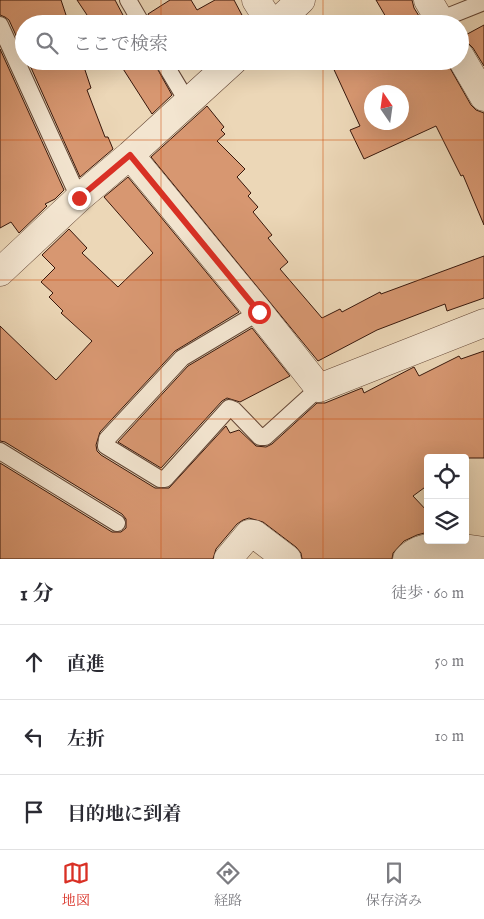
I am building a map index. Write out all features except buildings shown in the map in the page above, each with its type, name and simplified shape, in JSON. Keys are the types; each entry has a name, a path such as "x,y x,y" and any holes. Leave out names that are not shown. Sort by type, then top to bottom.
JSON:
{"street":[{"path":"256,0 265,15"},
{"path":"285,15 301,0"},
{"path":"0,272 79,198 130,155 223,70"},
{"path":"468,70 484,97"},
{"path":"130,155 319,388 484,323"},
{"path":"228,559 248,534 254,534 287,559"},
{"path":"407,559 414,552 447,546 484,551"}],"lane":[{"path":"128,0 137,15"},
{"path":"436,14 484,2"},
{"path":"0,25 15,58"},
{"path":"21,70 79,198"},
{"path":"169,70 187,102"},
{"path":"259,312 182,358 106,439 106,446 160,479 165,479 229,408 234,410 260,437 265,437 319,388"},
{"path":"0,451 117,523"}],"route":[{"path":"79,198 130,155 259,312"}]}
